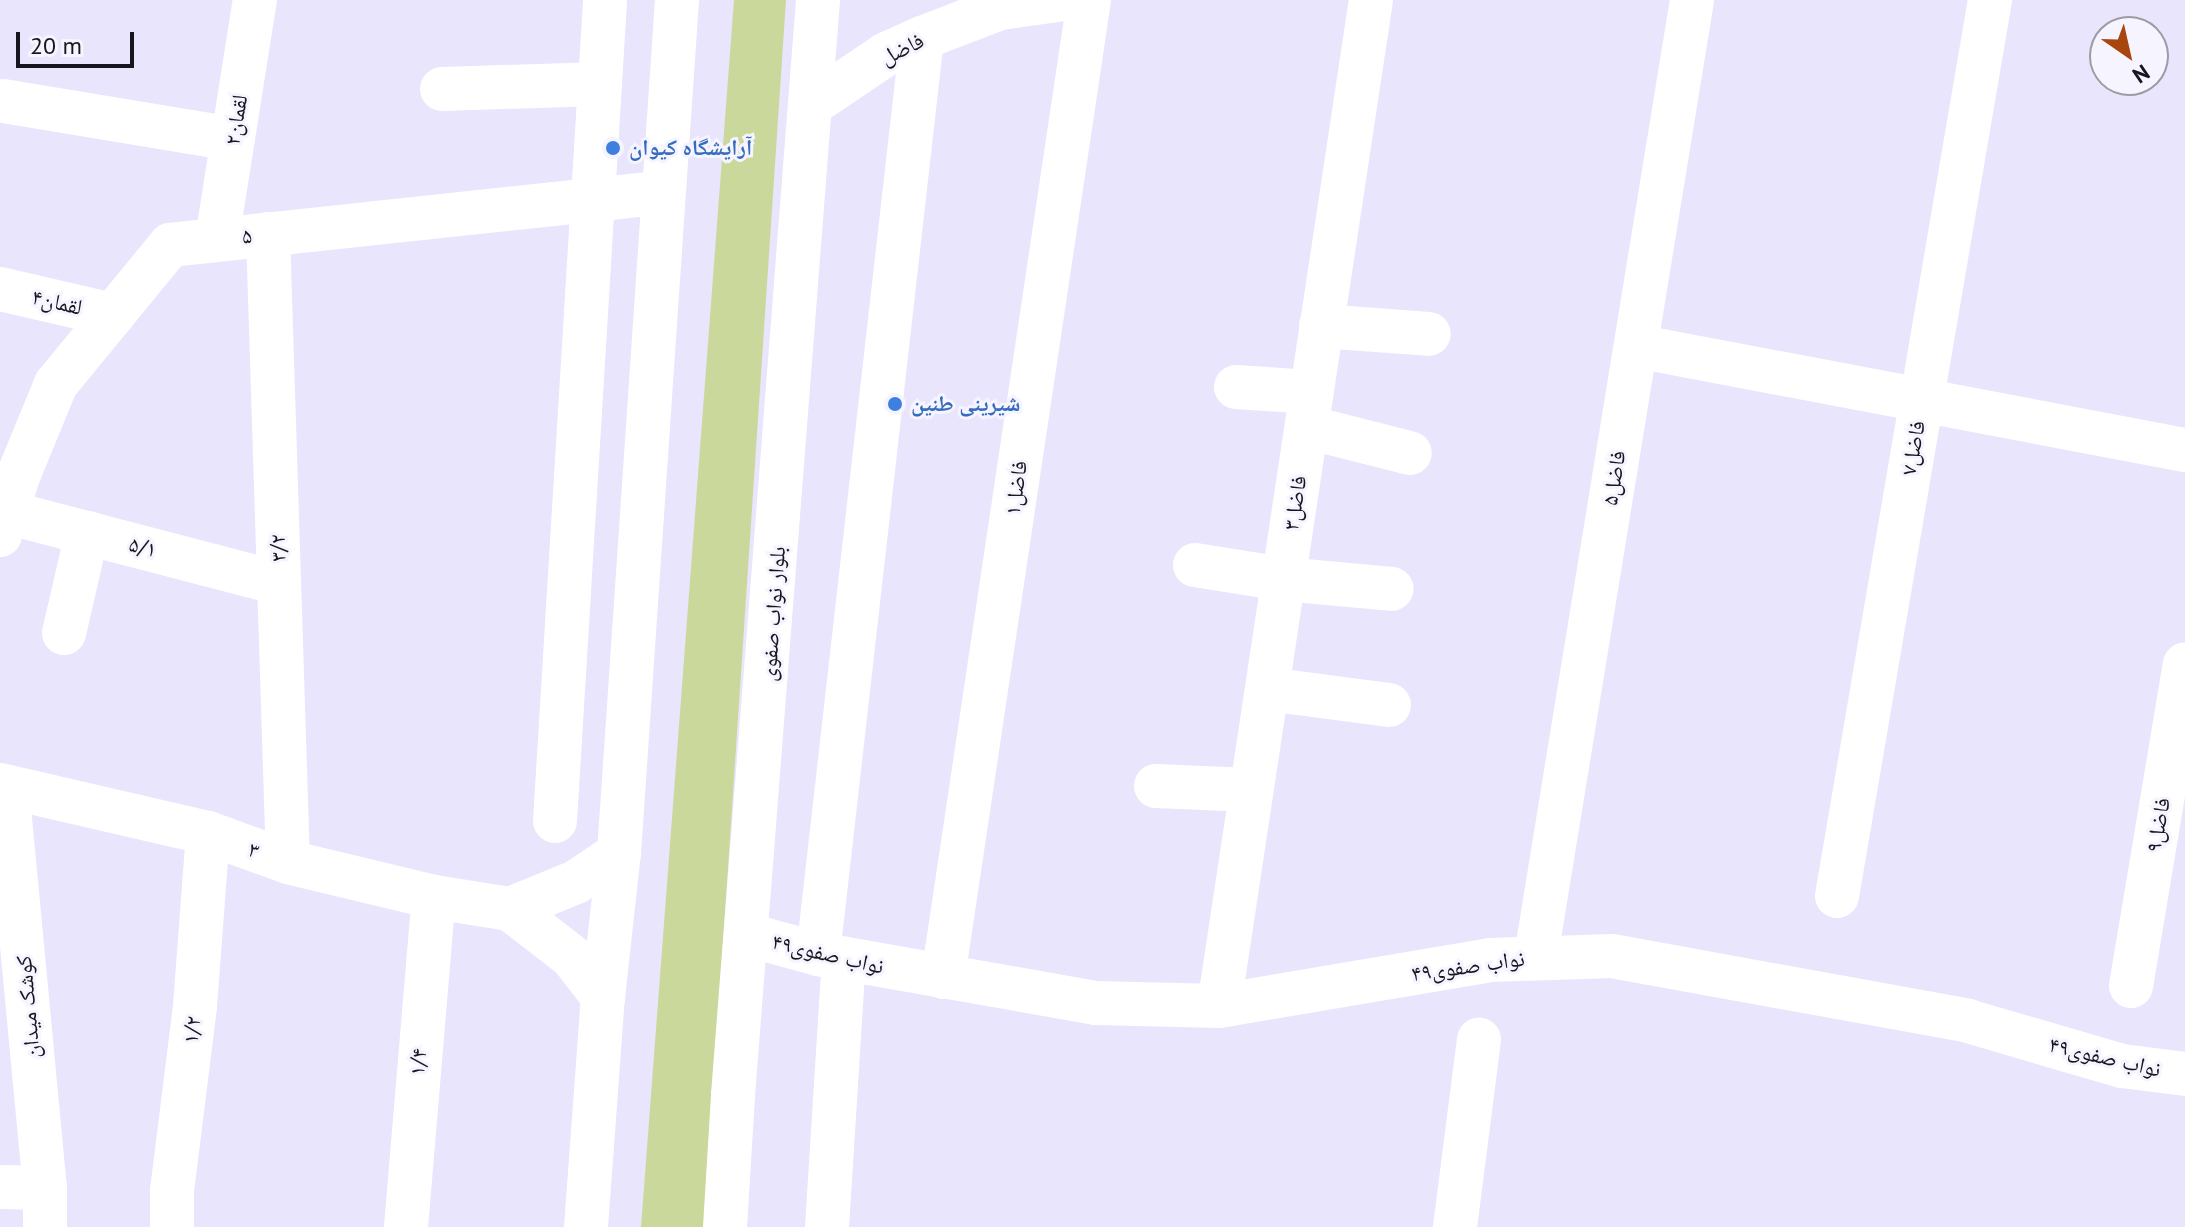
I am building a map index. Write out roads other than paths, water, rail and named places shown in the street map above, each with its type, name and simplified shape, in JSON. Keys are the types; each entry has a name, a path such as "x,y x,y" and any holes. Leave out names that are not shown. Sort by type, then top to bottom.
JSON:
{"street":[{"name":"۲لقمان","path":"217,239 255,0"},
{"path":"555,821 605,0"},
{"path":"586,1227 603,997 619,853 677,0"},
{"name":"بلوار نواب صفوی","path":"725,1227 818,0"},
{"name":"فاضل","path":"812,104 886,54 988,4 1057,0"},
{"name":"۱فاضل","path":"943,977 1089,0"},
{"name":"۳فاضل","path":"1219,1006 1371,0"},
{"name":"۵فاضل","path":"1536,956 1692,0"},
{"name":"۷فاضل","path":"1837,896 1990,0"},
{"path":"827,1227 831,957 922,38"},
{"path":"442,89 600,84"},
{"path":"3,101 233,139"},
{"name":"۵","path":"6,499 56,384 170,245 663,192"},
{"name":"۳/۲","path":"268,234 288,862"},
{"name":"لقمان۴","path":"0,289 113,315"},
{"path":"1321,326 1429,334"},
{"path":"1636,346 2185,450"},
{"path":"1236,387 1309,410 1410,453"},
{"name":"۵/۱","path":"6,499 87,533 279,583"},
{"path":"64,633 87,533"},
{"path":"1195,565 1283,579 1392,589"},
{"name":"۹فاضل","path":"2131,986 2185,664"},
{"path":"1267,689 1389,705"},
{"name":"۳","path":"4,786 208,833 288,862 434,897 510,909 572,957 603,997"},
{"name":"کوشک میدان","path":"4,786 45,1208"},
{"path":"1156,786 1251,790"},
{"name":"۱/۲","path":"172,1227 172,1191 195,1006 208,833"},
{"path":"510,909 576,882 619,853"},
{"name":"۱/۴","path":"406,1227 434,897"},
{"name":"۴۹نواب صفوی","path":"748,935 831,957 1095,1003 1219,1006 1491,960 1536,956 1612,956 1968,1021 2122,1066 2185,1074"},
{"path":"1455,1227 1479,1040"},
{"path":"0,1187 45,1208"}],"place":[{"name":"آرایشگاه کیوان","path":"613,148"},
{"name":"شیرینی طنین","path":"895,404"}]}
